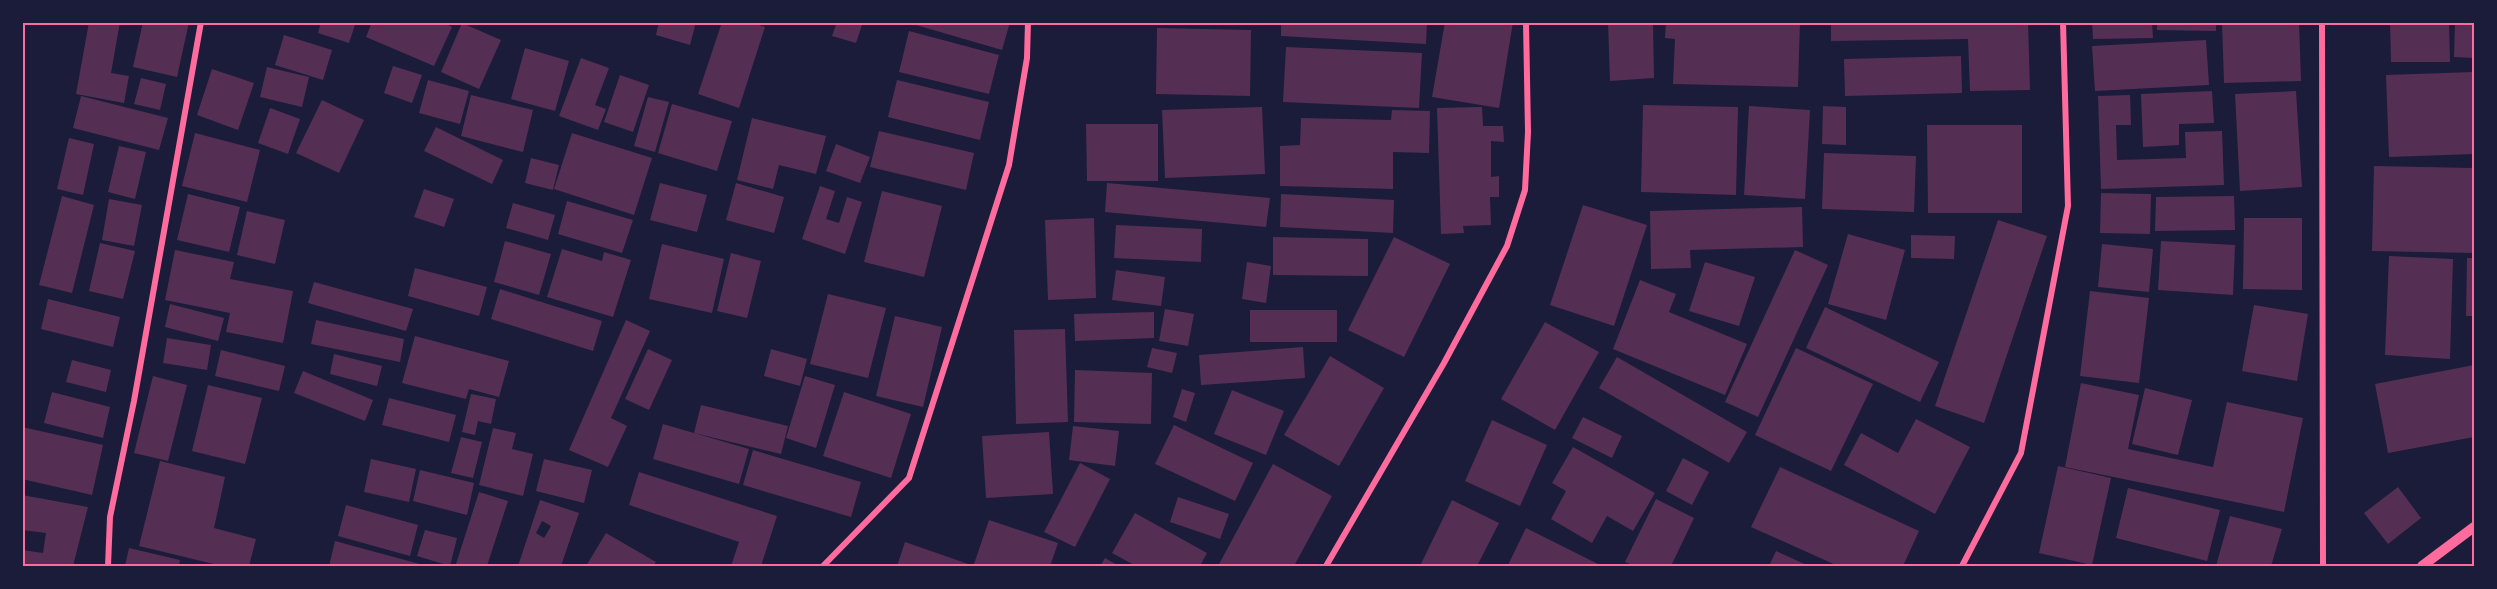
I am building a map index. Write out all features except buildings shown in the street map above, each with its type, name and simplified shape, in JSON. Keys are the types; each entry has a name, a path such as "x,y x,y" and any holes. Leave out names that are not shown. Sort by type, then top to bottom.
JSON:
{"street":[{"path":"108,567 110,517 134,401 201,22"},
{"path":"822,567 909,478 1009,165 1027,58 1028,22"},
{"path":"1326,567 1444,363 1507,246 1525,190 1528,132 1526,22"},
{"path":"1962,567 2021,453 2068,206 2063,22"},
{"path":"2322,22 2323,567"},
{"path":"2422,567 2475,526"}]}
